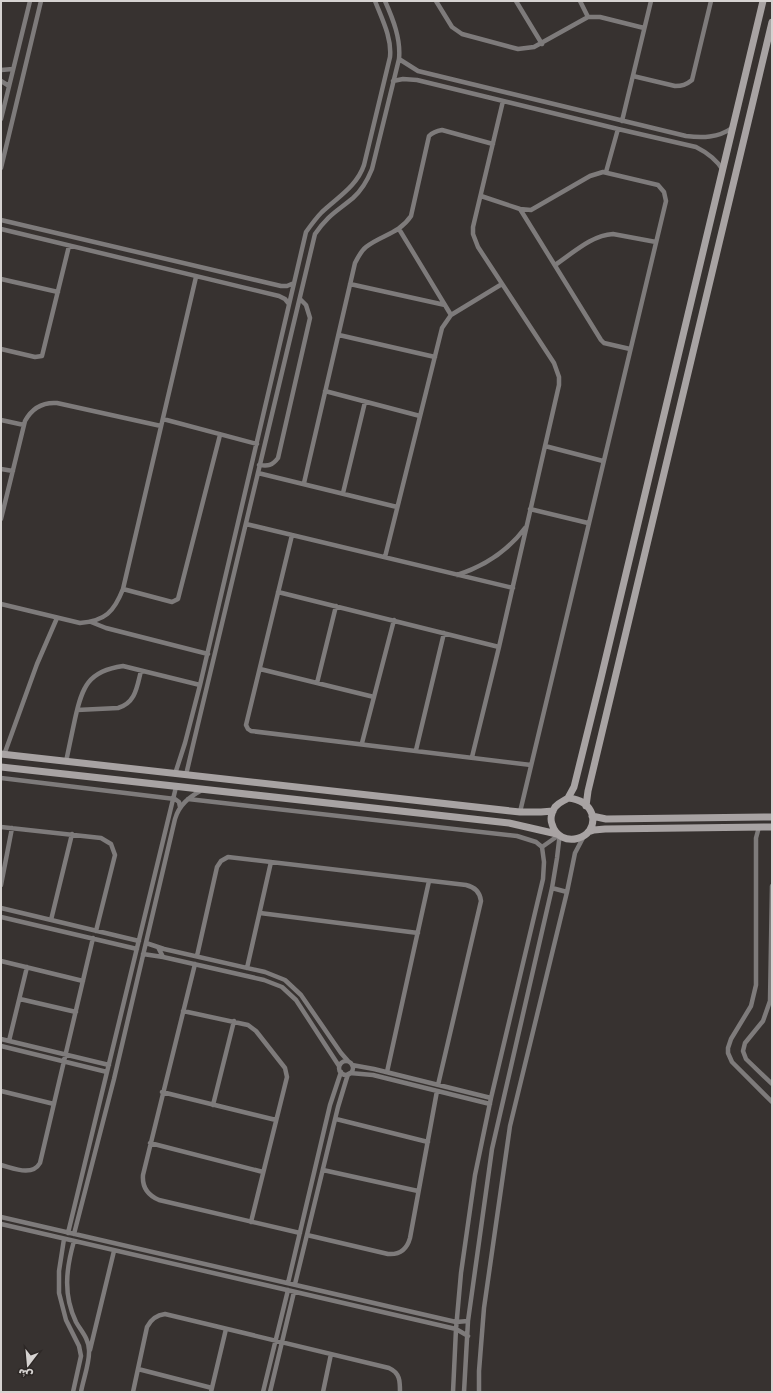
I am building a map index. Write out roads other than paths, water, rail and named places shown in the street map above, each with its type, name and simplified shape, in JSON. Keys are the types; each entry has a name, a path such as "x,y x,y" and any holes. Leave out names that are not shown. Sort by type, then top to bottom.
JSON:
{"street":[{"path":"1,119 30,1"},
{"path":"1,168 3,154 41,1"},
{"path":"175,774 185,743 208,654 306,232 320,213 345,192 361,175 374,126 391,50 390,40 375,1"},
{"path":"186,775 315,234 331,214 354,197 368,178 372,169 399,60 400,49 385,1"},
{"path":"436,1 452,27 462,34 518,49 530,48 542,44 588,17 600,17 644,28"},
{"path":"516,1 542,44"},
{"path":"580,1 588,17"},
{"path":"633,76 675,86 687,84 692,80 711,1"},
{"path":"464,1392 468,1321 492,1149 552,888 557,858 559,835 552,823 553,811 558,804 568,798 574,787 763,1"},
{"path":"622,121 649,2"},
{"path":"586,806 595,761 772,22"},
{"path":"399,60 418,71 686,136 698,138 714,136 725,133 733,127"},
{"path":"1,70 13,69"},
{"path":"393,81 403,79 418,80 696,147 707,152 717,161 723,170"},
{"path":"1,81 9,86"},
{"path":"740,98 753,101"},
{"path":"472,757 560,385 554,363 475,241 473,227 503,101"},
{"path":"374,126 382,128"},
{"path":"606,172 618,129"},
{"path":"304,484 355,263 359,254 366,247 406,224 413,211 429,136 432,133 442,130 493,144"},
{"path":"684,144 686,136"},
{"path":"481,196 520,209 526,210 537,208 590,176 606,172 654,184 662,188 666,196 520,812"},
{"path":"520,209 601,340 630,349"},
{"path":"2,219 281,286 287,286 294,283"},
{"path":"1,229 279,296 285,299 289,304"},
{"path":"399,229 451,315"},
{"path":"555,265 595,239 607,235 613,234 656,242"},
{"path":"1,349 35,357 42,356 69,246"},
{"path":"1,604 80,623 91,622 102,618 111,611 118,602 123,588 196,277"},
{"path":"1,279 58,292"},
{"path":"350,284 445,305"},
{"path":"384,557 442,328 451,315 502,284"},
{"path":"259,465 269,466 274,463 278,458 280,450 310,318 306,305 300,299"},
{"path":"688,310 703,314"},
{"path":"339,335 435,357"},
{"path":"326,391 420,416"},
{"path":"1,520 24,425 27,417 40,405 53,402 161,426"},
{"path":"343,493 365,402"},
{"path":"163,419 257,444"},
{"path":"1,420 24,425"},
{"path":"262,422 270,424"},
{"path":"123,588 172,602 178,599 220,435"},
{"path":"545,446 603,460"},
{"path":"1,469 13,471"},
{"path":"258,473 397,507"},
{"path":"530,509 588,523"},
{"path":"246,524 513,588"},
{"path":"457,575 478,567 496,556 513,542 526,525"},
{"path":"292,535 246,725 249,730 531,765"},
{"path":"278,592 499,647"},
{"path":"316,683 336,606"},
{"path":"57,618 37,664 2,755 520,812 553,811"},
{"path":"362,743 394,620"},
{"path":"91,622 106,628 208,654"},
{"path":"416,750 444,633"},
{"path":"66,762 82,691 89,681 99,673 110,668 122,666 200,685"},
{"path":"260,669 374,697"},
{"path":"77,710 118,708 128,704 134,695 141,671"},
{"path":"185,743 193,745"},
{"path":"11,768 13,756"},
{"path":"1,767 509,823 559,835 572,840 599,830 772,827"},
{"path":"1,778 173,799 179,802 180,807"},
{"path":"68,1233 176,787"},
{"path":"74,1234 175,819 180,807 188,799 203,789"},
{"path":"479,1392 484,1308 510,1126 567,892 575,853 592,825 591,811 583,802 577,799 568,798"},
{"path":"188,799 517,836 536,842 542,847 544,862 543,879 491,1098 469,1212 456,1322 453,1392"},
{"path":"592,816 606,820 772,816"},
{"path":"632,819 633,830"},
{"path":"1,827 105,839 111,844 115,855 96,931"},
{"path":"759,827 756,838 756,985 751,1006 729,1043 728,1053 735,1065 772,1102"},
{"path":"1,885 12,828"},
{"path":"51,920 72,834"},
{"path":"542,847 559,835"},
{"path":"197,956 218,864 224,858 228,857 470,886 479,893 481,901 438,1085"},
{"path":"247,968 271,862"},
{"path":"387,1072 429,881"},
{"path":"772,886 770,1001 763,1021 746,1042 743,1051 746,1059 772,1084"},
{"path":"552,888 567,892"},
{"path":"150,893 157,895"},
{"path":"1,908 139,941"},
{"path":"260,913 418,932"},
{"path":"1,917 137,949"},
{"path":"1,1166 28,1171 37,1168 40,1163 93,938"},
{"path":"146,943 279,976 297,989 342,1056 350,1063 352,1069 349,1073 336,1119 295,1284"},
{"path":"158,947 163,957"},
{"path":"143,954 163,957 264,980 282,987 296,1000 339,1066 341,1072 330,1105 288,1283"},
{"path":"1,961 83,981"},
{"path":"195,964 150,1143 142,1180 144,1186 150,1196 159,1200 300,1233"},
{"path":"9,1041 27,967"},
{"path":"20,999 76,1012"},
{"path":"184,1011 248,1025 256,1031 285,1068 286,1081 251,1222"},
{"path":"122,1012 129,1013"},
{"path":"213,1105 234,1021"},
{"path":"1,1039 109,1065"},
{"path":"1,1046 107,1072"},
{"path":"339,1066 343,1062 350,1063 491,1098"},
{"path":"341,1072 344,1074 367,1074 490,1104"},
{"path":"1,1091 54,1104"},
{"path":"307,1235 388,1254 394,1254 405,1249 408,1244 437,1091"},
{"path":"162,1092 276,1120"},
{"path":"336,1119 428,1142"},
{"path":"150,1143 263,1172"},
{"path":"323,1170 418,1191"},
{"path":"1,1217 456,1322 468,1321"},
{"path":"1,1224 456,1329 468,1336"},
{"path":"64,1239 59,1271 59,1293 66,1320 79,1346 81,1356 73,1392"},
{"path":"74,1241 67,1269 67,1292 73,1316 88,1341 89,1355"},
{"path":"81,1392 114,1251"},
{"path":"263,1392 288,1290"},
{"path":"270,1392 294,1292"},
{"path":"134,1392 147,1327 156,1316 165,1314 392,1369 398,1377 400,1392"},
{"path":"138,1369 212,1390 226,1329"},
{"path":"323,1392 331,1354"}]}
